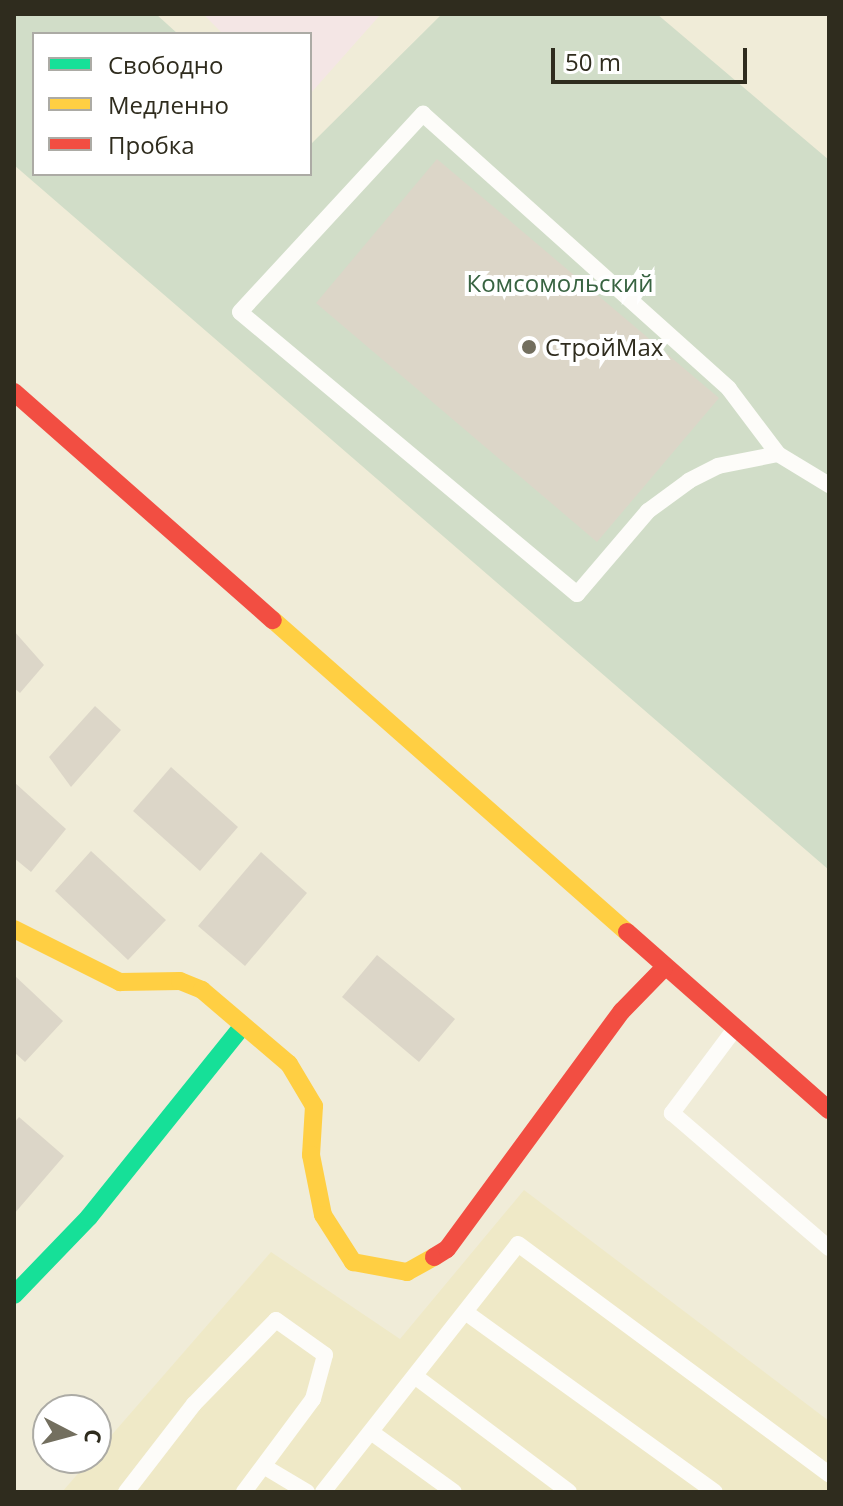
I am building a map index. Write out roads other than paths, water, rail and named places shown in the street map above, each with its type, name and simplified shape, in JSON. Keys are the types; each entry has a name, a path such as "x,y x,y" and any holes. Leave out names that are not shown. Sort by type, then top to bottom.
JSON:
{"main road":[{"path":"14,392 664,968 829,1110"},
{"path":"14,929 120,982 180,981 202,990 289,1064 314,1106 311,1155 323,1215 353,1262 407,1272 447,1249 622,1011 664,968"},
{"path":"14,1295 89,1217 242,1027"}],"lane":[{"path":"778,454 718,466 689,481 648,511 577,594 240,312 423,114 729,389 778,454 829,485"},
{"path":"735,1029 672,1113 829,1248"},
{"path":"323,1492 468,1314 518,1244 829,1474"},
{"path":"468,1314 715,1492"},
{"path":"126,1492 194,1404 276,1320 325,1355 313,1399 244,1492"},
{"path":"416,1377 569,1492"},
{"path":"371,1432 454,1492"},
{"path":"265,1467 307,1492"}],"place":[{"name":"СтройMax","path":"529,347"}],"park label":[{"name":"Комсомольский","path":"560,283"}]}
